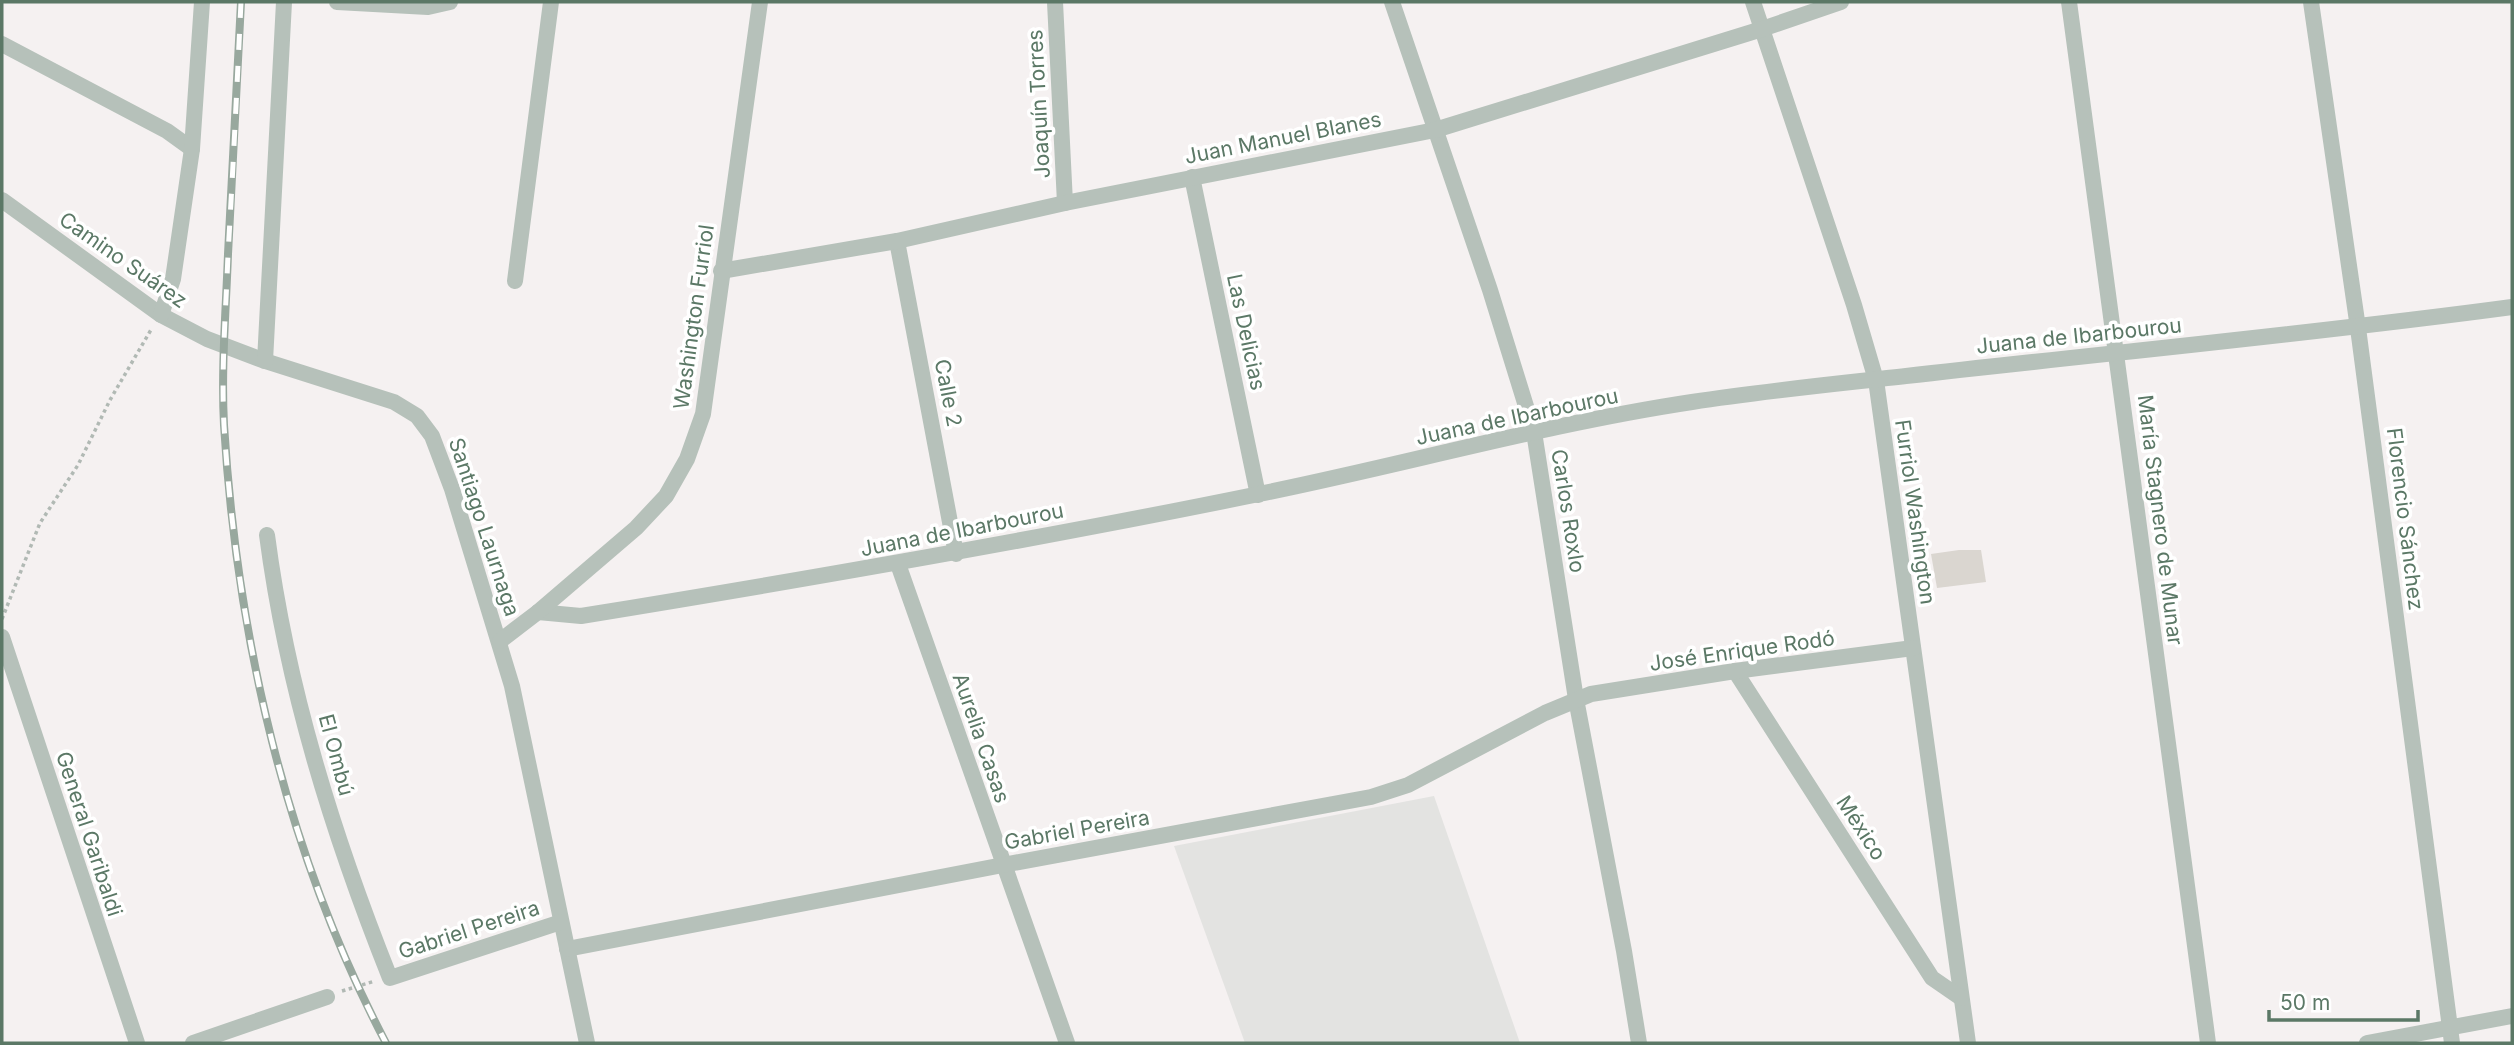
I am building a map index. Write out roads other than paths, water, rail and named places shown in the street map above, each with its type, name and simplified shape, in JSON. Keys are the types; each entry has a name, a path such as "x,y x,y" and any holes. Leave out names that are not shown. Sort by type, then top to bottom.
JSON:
{"street":[{"path":"160,315 173,279 192,149 202,2"},
{"path":"265,361 284,2"},
{"path":"337,2 428,7 450,2"},
{"path":"515,281 551,2"},
{"name":"Washington Furriol","path":"500,641 636,528 666,496 687,459 703,414 760,2"},
{"name":"Joaquín Torres","path":"1055,2 1065,203"},
{"name":"Carlos Roxlo","path":"1392,2 1490,290 1534,432 1577,699 1639,1043"},
{"name":"Furriol Washington","path":"1753,2 1854,305 1876,380 1968,1043"},
{"name":"Juan Manuel Blanes","path":"721,271 897,241 1065,203 1435,130 1841,2"},
{"name":"María Stagnero de Munar","path":"2069,2 2208,1043"},
{"name":"Florencio Sánchez","path":"2311,2 2358,328 2452,1043"},
{"path":"2,44 167,131 192,149"},
{"name":"Las Delicias","path":"1192,177 1258,495"},
{"name":"Camino Suárez","path":"2,200 160,315 207,340 265,361"},
{"name":"Calle 2","path":"897,241 957,554"},
{"name":"Juana de Ibarbourou","path":"538,612 582,616 957,554 1258,495 1534,432 1690,402 2117,352 2358,328 2512,307"},
{"name":"Santiago Laurnaga","path":"265,361 394,402 417,416 432,436 452,489 512,686 587,1043"},
{"name":"El Ombú","path":"267,536 276,603 321,788 354,887 390,978"},
{"name":"Aurelia Casas","path":"898,564 1067,1043"},
{"name":"General Garibaldi","path":"2,637 137,1043"},
{"name":"José Enrique Rodó","path":"1577,699 1591,694 1735,671 1913,648"},
{"name":"México","path":"1735,671 1932,978 1961,998"},
{"name":"Gabriel Pereira","path":"567,949 1003,864 1371,797 1408,785 1577,699"},
{"name":"Gabriel Pereira","path":"390,978 561,922"},
{"path":"193,1043 327,997"},
{"path":"2367,1043 2512,1016"}],"railway":[{"path":"241,2 223,382 231,505 241,585 272,743 294,820 320,896 351,971 386,1043"}]}
